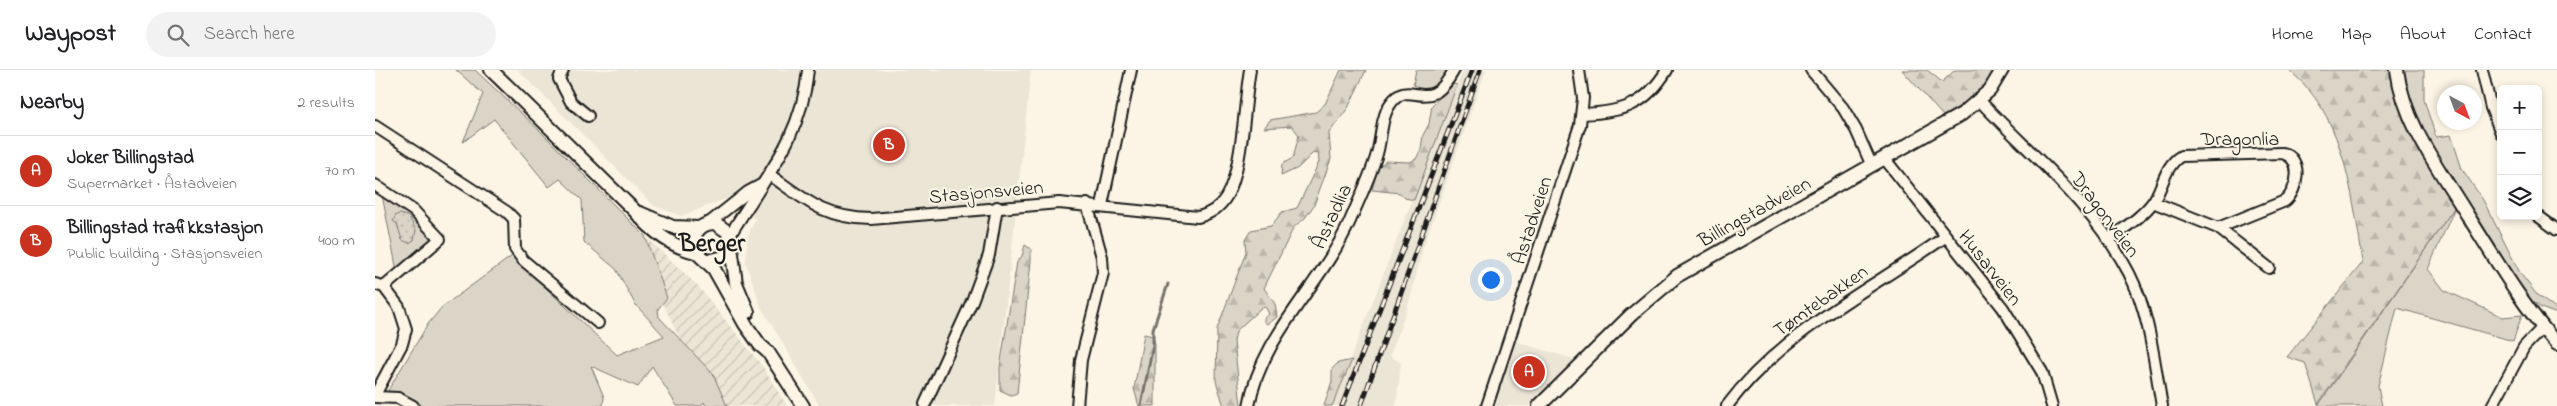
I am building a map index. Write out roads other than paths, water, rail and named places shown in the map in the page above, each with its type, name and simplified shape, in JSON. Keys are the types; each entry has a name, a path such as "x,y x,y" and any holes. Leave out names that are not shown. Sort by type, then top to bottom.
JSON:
{"main road":[{"path":"491,70 655,231 684,250 696,252 708,261 723,281 745,324 760,346 768,352"},
{"name":"Billingstadveien","path":"1539,406 1631,315 1677,276 1962,114 1990,90 2002,70"},
{"path":"2397,70 2403,97 2416,130 2507,278 2551,334"},
{"path":"634,210 673,227 721,225 730,241 734,275 741,298 765,342 768,352 803,406"},
{"path":"696,252 693,239 705,226"},
{"path":"708,261 724,257 730,241"}],"street":[{"path":"563,70 559,79 571,102 588,116"},
{"path":"730,241 761,185 769,176 786,148 800,115 808,70"},
{"path":"1101,205 1131,70"},
{"name":"Stasjonsveien","path":"769,176 823,210 846,218 871,219 1059,203 1101,205 1187,218 1198,217 1214,210 1225,199 1231,187 1240,142 1250,70"},
{"name":"Åstadlia","path":"1249,406 1259,372 1275,340 1334,253 1351,220 1376,157 1390,104 1402,93 1407,92 1424,96 1435,94 1448,81 1454,70"},
{"name":"Åstadveien","path":"1487,406 1576,140 1582,114 1579,70"},
{"path":"1582,114 1620,110 1642,101 1656,88 1667,70"},
{"path":"1811,70 1843,108 1856,130 1872,166"},
{"path":"2482,70 2491,108 2500,130"},
{"name":"Dragonveien","path":"1979,100 2066,186 2109,239 2129,274 2141,304 2163,406"},
{"path":"375,126 507,212 514,219 515,248 523,260 598,323"},
{"name":"Dragonlia","path":"2109,239 2144,212 2153,202 2172,164 2181,156 2282,152 2292,157 2297,166 2294,188 2290,197 2285,202 2218,228"},
{"name":"Husarveien","path":"1885,159 2003,308 2042,372 2052,406"},
{"path":"375,185 414,211 440,240 380,285 399,307 406,329 402,344 375,396 398,398 413,406"},
{"path":"705,226 761,185"},
{"path":"2153,202 2218,228 2269,268"},
{"path":"1077,406 1081,360 1103,273 1102,257 1087,204"},
{"path":"925,404 972,301 989,255 997,208"},
{"path":"2542,219 2557,230"},
{"name":"Tømtebakken","path":"1727,406 1771,358 1801,332 1945,237"},
{"path":"2492,406 2525,347 2551,334"}],"waterway":[{"path":"1141,406 1153,345 1153,329 1168,284"}],"railway":[{"path":"1342,406 1472,70"},
{"path":"1361,406 1480,70"}],"place":[{"name":"Billingstad trafikkstasjon","path":"889,145"},
{"name":"Joker Billingstad","path":"1529,372"}],"district":[{"name":"Berger","path":"712,242"}]}
